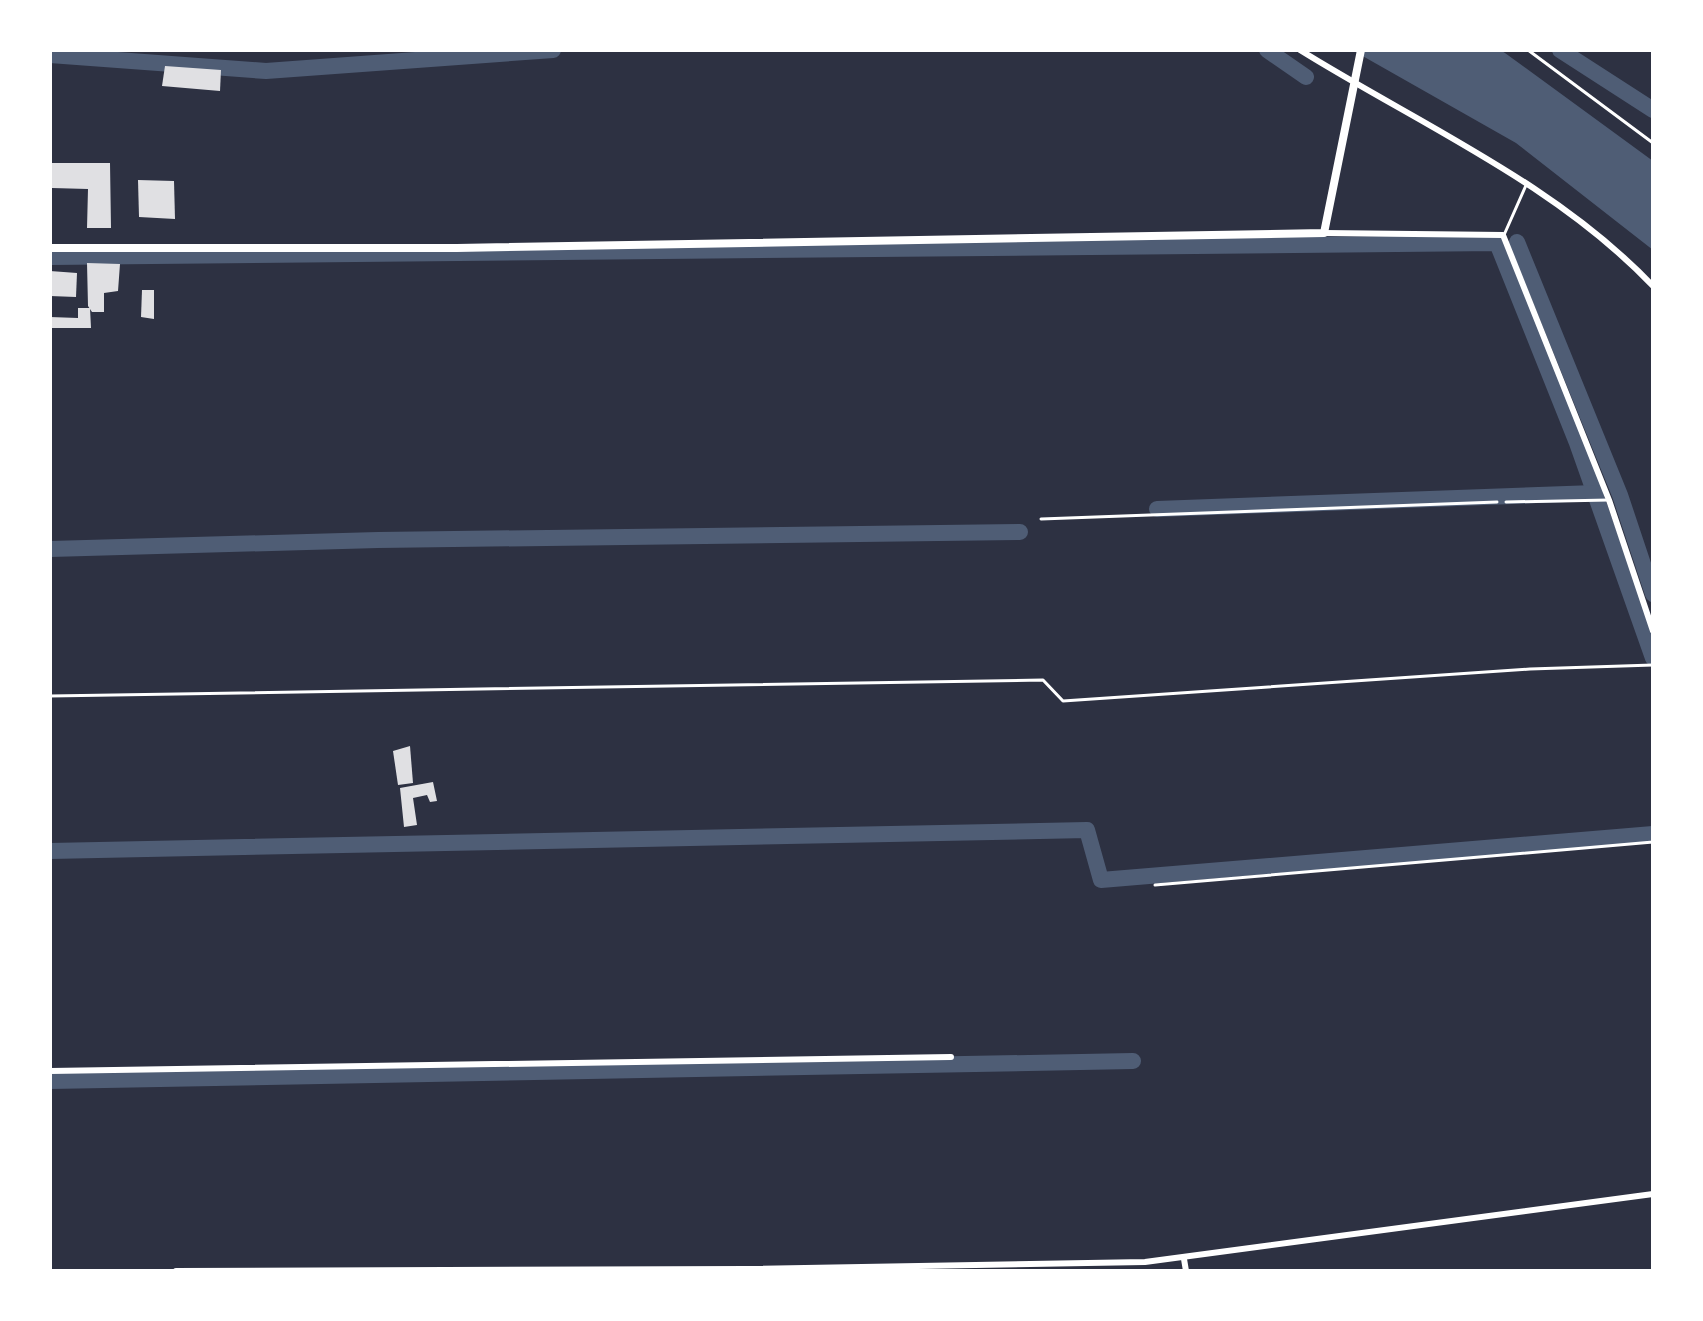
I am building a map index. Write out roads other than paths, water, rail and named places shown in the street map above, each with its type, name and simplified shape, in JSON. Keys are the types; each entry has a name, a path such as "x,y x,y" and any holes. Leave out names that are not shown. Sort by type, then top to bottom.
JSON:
{"street":[{"path":"1300,50 1354,78 1527,183 1632,264 1653,286"},
{"path":"1324,233 1361,50"},
{"path":"50,248 457,248 1324,233 1503,235 1609,500 1653,631"},
{"path":"50,1071 951,1057"},
{"path":"176,1271 747,1269 1184,1259 1653,1194"},
{"path":"1184,1259 1186,1271"}],"lane":[{"path":"1528,50 1653,143"},
{"path":"1503,235 1527,183"},
{"path":"1506,502 1609,500"},
{"path":"50,696 1043,680 1063,701 1468,672 1653,665"},
{"path":"1155,885 1653,842"}],"water":[{"path":"1352,50 1500,50 1505,53 1653,161 1653,250 1516,143"}],"waterway":[{"path":"50,55 266,71 553,50"},
{"path":"1267,50 1306,77"},
{"path":"1560,50 1653,110"},
{"path":"1517,242 1620,495 1653,594"},
{"path":"50,257 1497,243 1577,443 1653,658"},
{"path":"1157,509 1595,493"},
{"path":"50,549 378,540 1020,532"},
{"path":"50,851 1087,830 1101,880 1653,834"},
{"path":"50,1081 1133,1061"}]}
